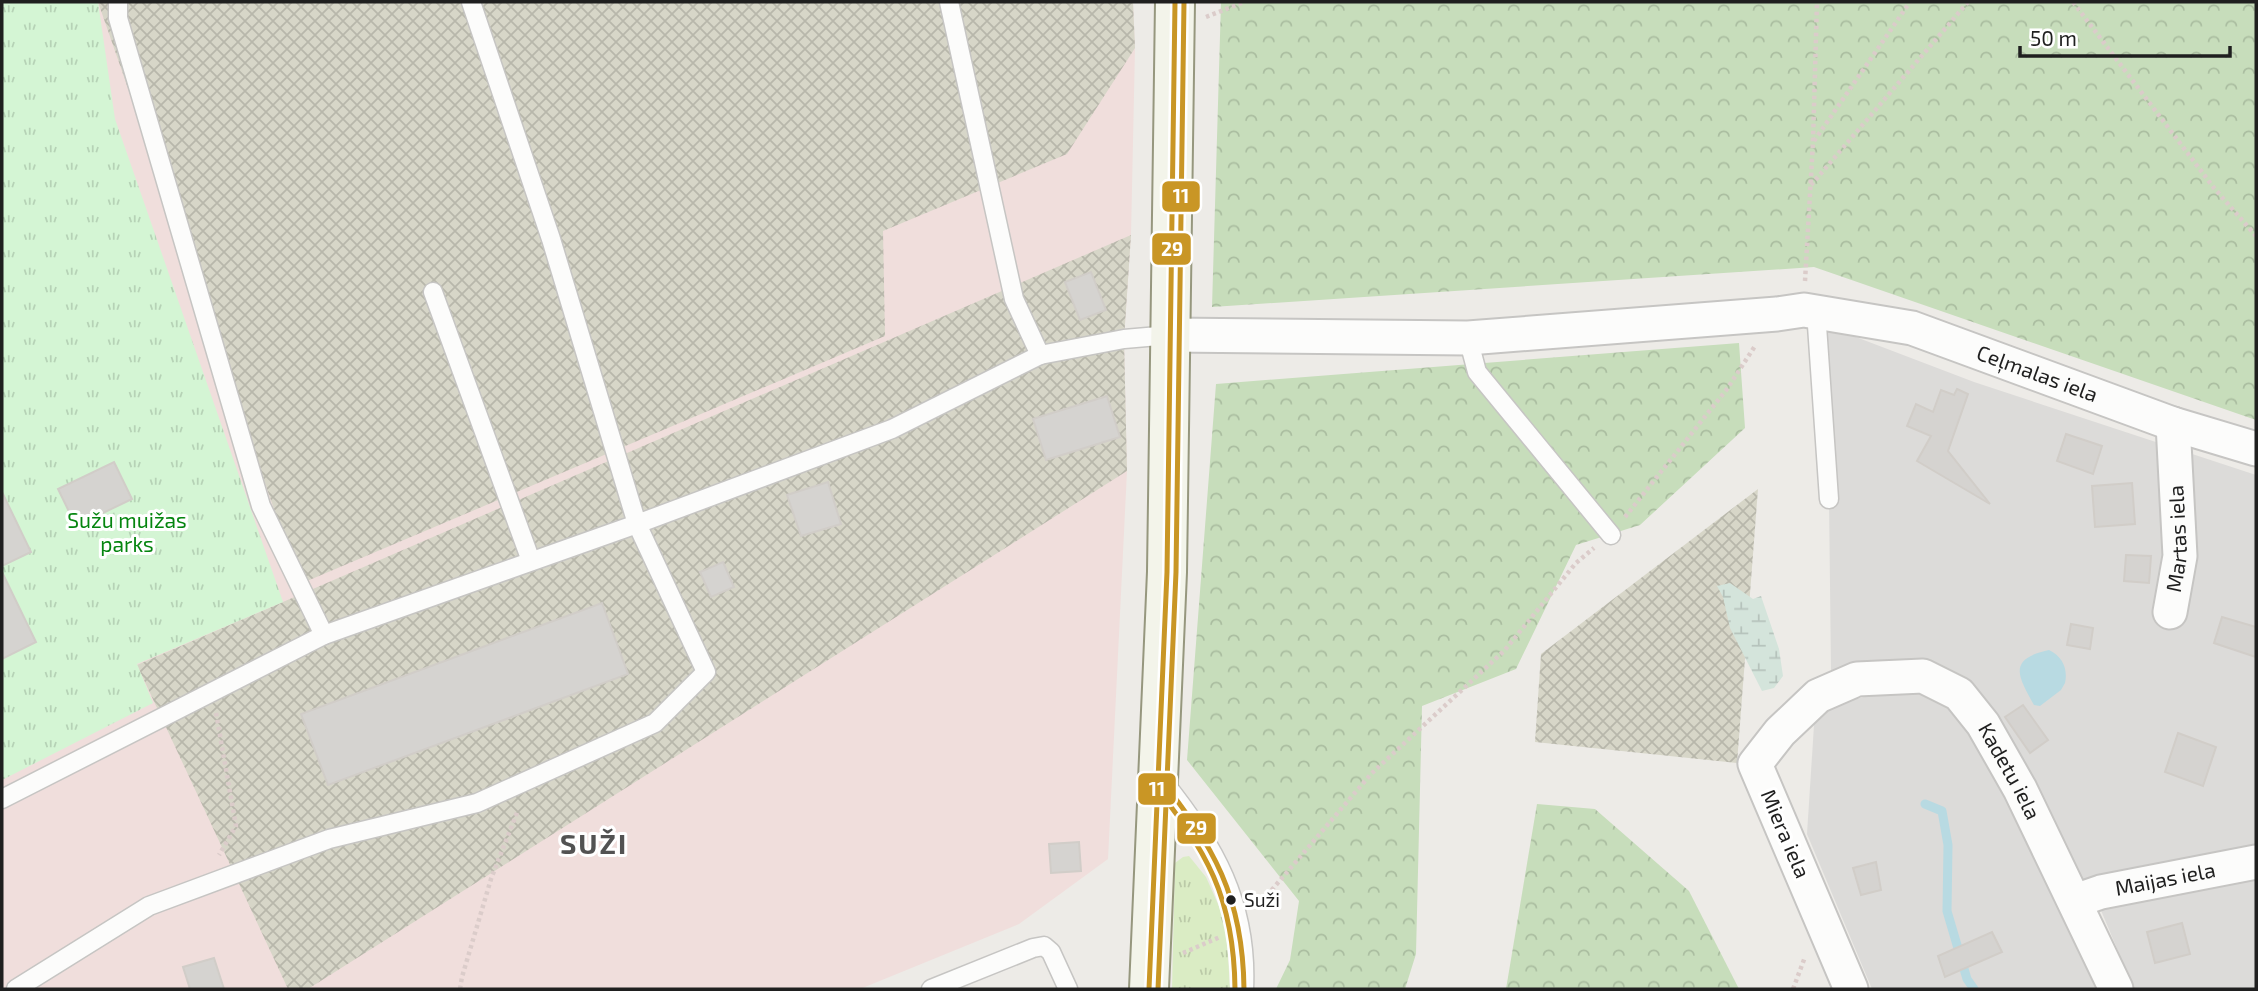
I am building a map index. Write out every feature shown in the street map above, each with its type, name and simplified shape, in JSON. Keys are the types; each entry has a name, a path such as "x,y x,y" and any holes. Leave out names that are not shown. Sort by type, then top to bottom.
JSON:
{"main road":[{"path":"1149,978 1167,572 1175,2"}],"street":[{"name":"Ceļmalas iela","path":"1170,335 1468,338 1799,312 1912,328 2173,424 2256,449"},
{"name":"Martas iela","path":"2170,612 2180,556 2173,424"},
{"name":"Kadetu iela","path":"1818,696 1857,679 1923,676 1959,694 1983,724 2014,778 2116,989"},
{"name":"Miera iela","path":"1818,696 1780,732 1755,764 1851,989"},
{"name":"Maijas iela","path":"2075,901 2101,892 2256,862"}],"lane":[{"path":"118,2 118,18 261,506 324,635"},
{"path":"16,989 149,906 328,839 477,803 655,723 706,672 637,524 551,239 471,2"},
{"path":"949,2 1014,299 1040,355"},
{"path":"433,292 531,561"},
{"path":"1799,312 1829,499"},
{"path":"2,799 324,635 637,524 892,429 1040,355 1124,339 1170,335"},
{"path":"1468,338 1477,372 1611,535"},
{"path":"1158,776 1191,816 1226,878 1236,904 1245,965 1244,989"},
{"path":"931,989 1032,948 1044,946 1051,952 1068,989"}],"path":[{"path":"1149,978 1239,929 1371,774 1504,651 1576,563 1611,535 1727,389 1799,312 1811,186 1817,2"},
{"path":"1813,142 1910,2"},
{"path":"1811,186 1968,2"},
{"path":"2073,2 2214,188 2256,236"},
{"path":"190,890 205,877 236,826 213,692"},
{"path":"460,989 461,977 491,879 530,780"}],"shaded area":[{"path":"2,2 1133,2 1135,48 1131,235 1124,339 1127,471 1108,859 1019,924 860,989 2,989"},
{"path":"98,2 1133,2 1135,48 1067,154 883,231 885,336 300,584"},
{"path":"1131,235 1124,339 1127,471 308,989 288,989 137,665"},
{"path":"1827,326 1974,382 2256,475 2256,852 2079,885 1929,662 1831,671"},
{"path":"1758,489 1737,763 1535,742 1541,654"},
{"path":"1913,684 1946,700 1984,740 2101,989 1872,989 1807,834 1815,710"},
{"path":"2256,875 2256,989 2134,989 2100,908"}],"green space":[{"name":"Sužu muižas parks","path":"2,2 98,2 115,119 283,602 137,664 153,703 2,780"},
{"path":"1221,2 2256,2 2256,420 1814,267 1212,307"},
{"path":"1739,343 1745,428 1640,525 1576,545 1516,669 1422,706 1416,954 1405,989 1276,989 1290,960 1299,901 1187,760 1216,384"},
{"path":"1730,583 1753,599 1761,596 1779,649 1783,676 1774,688 1762,691 1730,628 1723,597 1717,586"},
{"path":"1537,804 1595,809 1689,891 1739,989 1506,989"},
{"path":"1189,856 1206,877 1226,922 1230,989 1172,989 1175,863"}],"water":[{"path":"2049,650 2058,656 2063,664 2065,683 2061,690 2040,706 2034,705 2020,670 2027,658"}],"building":[{"path":"1091,272 1106,310 1080,320 1065,282"},
{"path":"1957,389 1968,394 1948,451 1990,504 1917,461 1931,436 1907,426 1916,404 1933,412 1941,390 1954,395"},
{"path":"1107,396 1120,437 1046,460 1033,419"},
{"path":"2066,434 2102,446 2093,474 2057,461"},
{"path":"114,462 132,499 76,526 58,489"},
{"path":"828,482 841,524 801,536 787,495"},
{"path":"2132,483 2135,524 2095,527 2092,486"},
{"path":"2,492 31,552 2,566"},
{"path":"2126,555 2151,556 2149,583 2124,581"},
{"path":"723,562 734,587 711,597 700,572"},
{"path":"2,572 36,642 2,659"},
{"path":"602,603 628,674 328,785 301,714"},
{"path":"2222,617 2256,627 2256,657 2214,643"},
{"path":"2071,624 2093,628 2090,649 2067,645"},
{"path":"2023,705 2048,740 2030,753 2005,717"},
{"path":"2178,733 2216,747 2203,786 2165,772"},
{"path":"1079,842 1081,871 1051,873 1049,844"},
{"path":"1876,862 1881,890 1861,895 1853,868"},
{"path":"2182,923 2190,954 2155,963 2147,932"},
{"path":"1992,932 2002,952 1945,977 1938,956"},
{"path":"214,958 224,989 190,989 183,967"}],"waterway":[{"path":"1925,804 1942,811 1948,845 1947,911 1967,979 1974,989"}],"transit line":[{"name":"29","path":"1149,989 1167,572 1175,2"},
{"name":"11","path":"1158,989 1176,572 1184,2"},
{"name":"29","path":"1158,776 1195,826 1222,874 1238,927 1244,989"},
{"name":"11","path":"1151,781 1188,830 1214,877 1229,928 1235,989"}],"place":[{"name":"Suži","path":"1231,900"}],"district":[{"name":"SUŽI","path":"594,844"}]}
